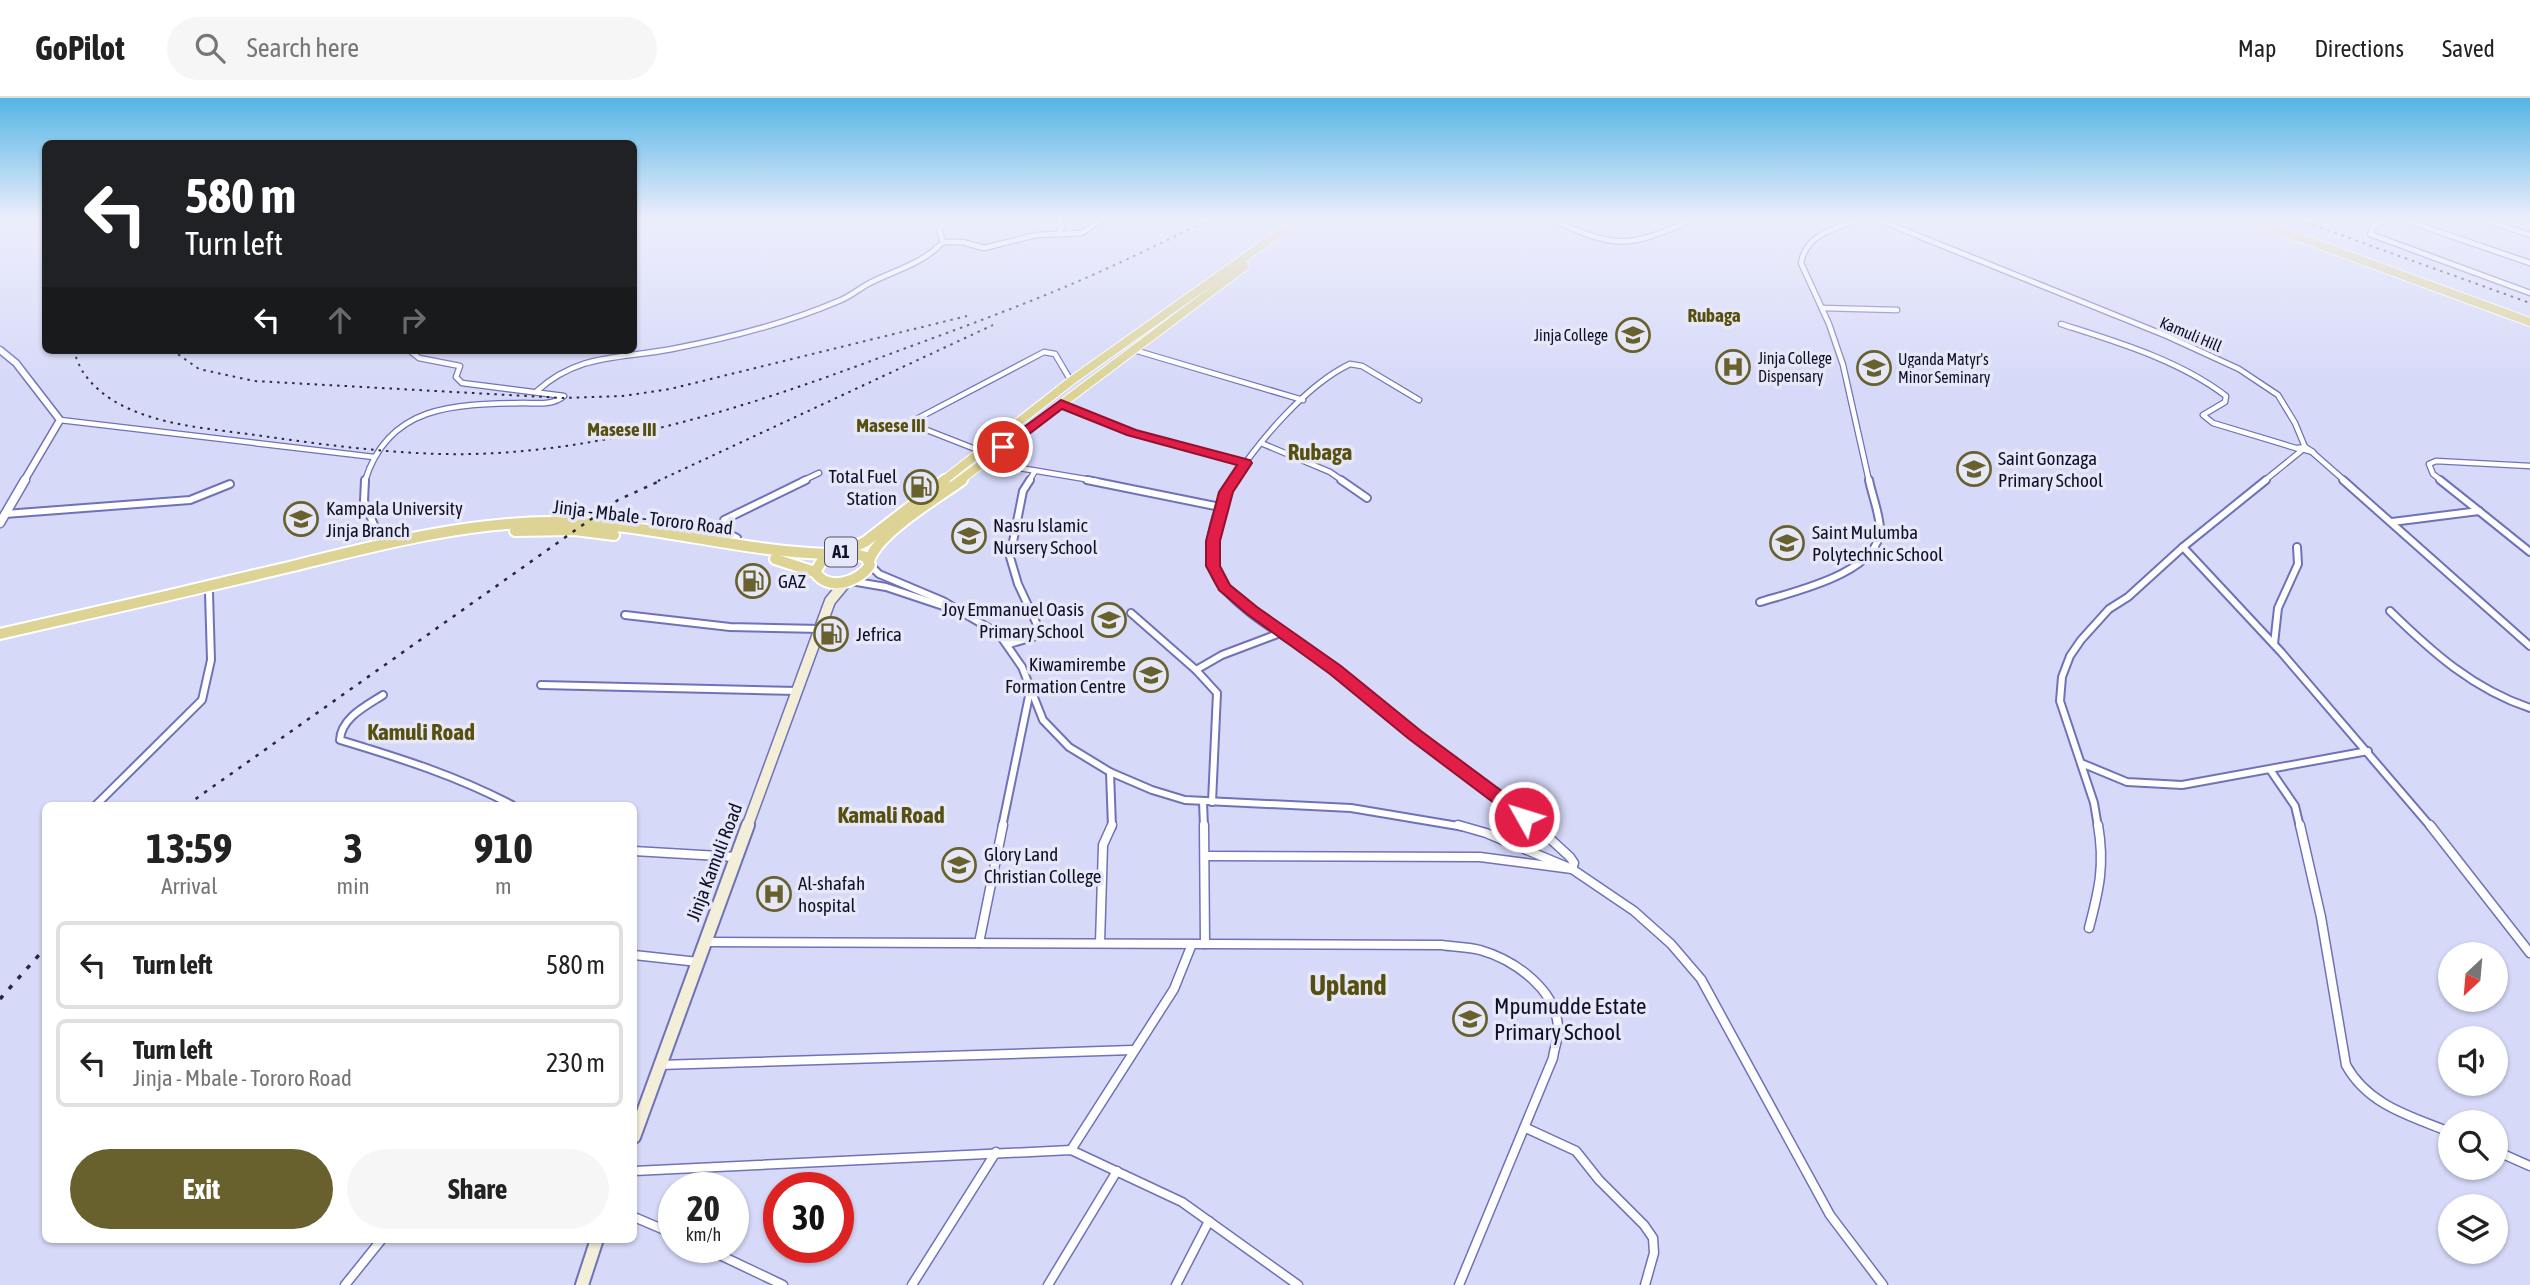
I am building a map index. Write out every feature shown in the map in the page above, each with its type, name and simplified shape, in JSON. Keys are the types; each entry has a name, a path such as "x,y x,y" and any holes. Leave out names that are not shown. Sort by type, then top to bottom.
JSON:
{"highway":[{"name":"A1","path":"1220,275 1071,381 865,542 832,554 817,565 815,572 825,582 848,582 867,572 872,551 887,536 1233,275"},
{"path":"2406,275 2530,320"},
{"path":"2410,275 2530,320"},
{"name":"Jinja - Mbale - Tororo Road","path":"0,634 382,544 468,528 550,522 585,523 791,555 832,554"},
{"name":"Jinja - Mbale - Tororo Road","path":"0,641 417,543 514,531 575,530 673,543 779,559 815,572"},
{"name":"A1","path":"845,551 861,554 869,563"}],"main road":[{"path":"825,582 830,601"},
{"name":"Jinja Kamuli Road","path":"637,1128 830,601 848,582"},
{"path":"582,1285 596,1243"}],"street":[{"path":"637,353 736,334 832,304 867,284 890,275"},
{"path":"1760,602 1819,583 1855,566 1874,547 1880,530 1843,365 1807,275"},
{"name":"Kamuli Hill","path":"2017,275 2177,340 2239,369 2277,395 2295,423 2302,449"},
{"path":"2481,275 2530,293"},
{"path":"1822,308 1897,310"},
{"path":"2061,324 2190,374 2220,391 2226,399 2205,412 2203,415 2207,420 2312,452 2530,646"},
{"path":"0,350 16,363 60,420 374,457"},
{"path":"1133,350 1303,400"},
{"path":"382,544 363,496 364,483 374,457 390,430 411,418 463,409 551,403 564,396 462,383 456,377 460,366 419,358 414,354"},
{"path":"537,391 554,375 596,359 622,354"},
{"path":"983,452 909,423 1037,356 1056,356 1071,381"},
{"path":"1419,400 1363,366 1350,364 1303,400 1261,443 1226,492 1213,541 1216,577 1236,598 1504,800 1570,857 1574,863 1572,869"},
{"path":"1061,404 1131,433 1245,463"},
{"path":"0,523 60,420"},
{"path":"1261,443 1330,472 1367,498"},
{"path":"2089,928 2102,880 2102,849 2094,803 2060,701 2062,677 2070,656 2109,610 2302,449"},
{"path":"2530,466 2437,461 2429,464 2433,474 2530,552"},
{"path":"984,462 1140,489 1220,507"},
{"path":"1009,644 1033,637 1040,631 1018,584 1010,557 1023,491 1035,471"},
{"path":"734,546 737,538 723,531 724,520 819,473"},
{"path":"5,514 180,501 230,484"},
{"path":"2392,522 2479,511"},
{"path":"2183,547 2274,644 2368,751 2456,857 2530,953"},
{"path":"2274,644 2277,608 2298,564 2297,547"},
{"path":"869,563 880,575 943,601 989,626 1009,644 1022,667 1043,720 1069,747 1110,772 1170,796 1203,802 1323,806 1409,815 1486,833 1572,869 1634,911 1671,944 1701,979 1830,1215 1882,1285"},
{"path":"848,582 886,587 963,612"},
{"path":"99,802 202,700 211,679 213,633 209,593"},
{"path":"2390,611 2444,662 2486,691 2505,701 2530,708"},
{"path":"1132,612 1196,670 1217,693 1212,802"},
{"path":"625,615 747,628 821,629"},
{"path":"1196,670 1222,655 1283,632"},
{"path":"541,685 798,691"},
{"path":"979,943 1030,691"},
{"path":"383,695 341,729 340,740 452,776 506,802"},
{"path":"2081,763 2116,779 2138,784 2195,784 2368,751"},
{"path":"2271,771 2295,806 2321,917 2346,1065 2353,1080 2361,1091 2376,1101 2438,1127"},
{"path":"1100,943 1103,845 1112,828 1110,772"},
{"path":"1203,802 1206,856 1205,944"},
{"path":"637,851 737,857"},
{"path":"1206,856 1480,857 1572,869"},
{"path":"705,942 1442,945 1479,950 1509,961 1533,981 1550,1003 1558,1029 1553,1058 1526,1128 1459,1285"},
{"path":"1071,1150 1133,1050 1180,982 1192,944"},
{"path":"637,956 698,962"},
{"path":"659,1065 1133,1050"},
{"path":"1526,1128 1576,1152 1599,1180 1644,1225 1653,1238 1654,1253 1645,1285"},
{"path":"637,1171 1071,1150 1182,1202 1295,1284"},
{"path":"912,1285 996,1152"},
{"path":"2508,1156 2530,1166"},
{"path":"1048,1285 1117,1171"},
{"path":"637,1218 658,1227"},
{"path":"1176,1285 1209,1221"},
{"path":"345,1285 379,1243"},
{"path":"737,1263 783,1285"}],"railway":[{"path":"75,354 83,372 98,389 117,403 162,420 376,450 436,454 497,453 547,449 644,432 739,406 984,319 1091,275"},
{"path":"2453,275 2530,303"},
{"path":"178,354 199,369 254,381 563,398 623,396 670,389 967,316"},
{"path":"658,481 993,325"},
{"path":"191,802 618,500 662,480"},
{"path":"0,999 42,952"}],"place":[{"name":"Jinja College","path":"1633,335"},
{"name":"Jinja College Dispensary","path":"1733,367"},
{"name":"Uganda Matyr's Minor Seminary","path":"1874,368"},
{"name":"Saint Gonzaga Primary School","path":"1974,469"},
{"name":"Total Fuel Station","path":"921,487"},
{"name":"Kampala University Jinja Branch","path":"301,519"},
{"name":"Nasru Islamic Nursery School","path":"969,536"},
{"name":"Saint Mulumba Polytechnic School","path":"1787,543"},
{"name":"GAZ","path":"753,581"},
{"name":"Joy Emmanuel Oasis Primary School","path":"1109,620"},
{"name":"Jefrica","path":"831,634"},
{"name":"Kiwamirembe Formation Centre","path":"1151,675"},
{"name":"Glory Land Christian College","path":"959,865"},
{"name":"Al-shafah hospital","path":"774,894"},
{"name":"Mpumudde Estate Primary School","path":"1470,1019"}],"district":[{"name":"Rubaga","path":"1714,315"},
{"name":"Masese III","path":"891,425"},
{"name":"Masese III","path":"622,429"},
{"name":"Rubaga","path":"1320,452"},
{"name":"Kamuli Road","path":"421,732"},
{"name":"Kamali Road","path":"891,815"},
{"name":"Upland","path":"1348,985"}],"route":[{"path":"1003,447 1061,404 1131,433 1245,463 1226,492 1220,507 1213,541 1216,577 1252,611 1336,670 1415,735 1524,817"}]}
